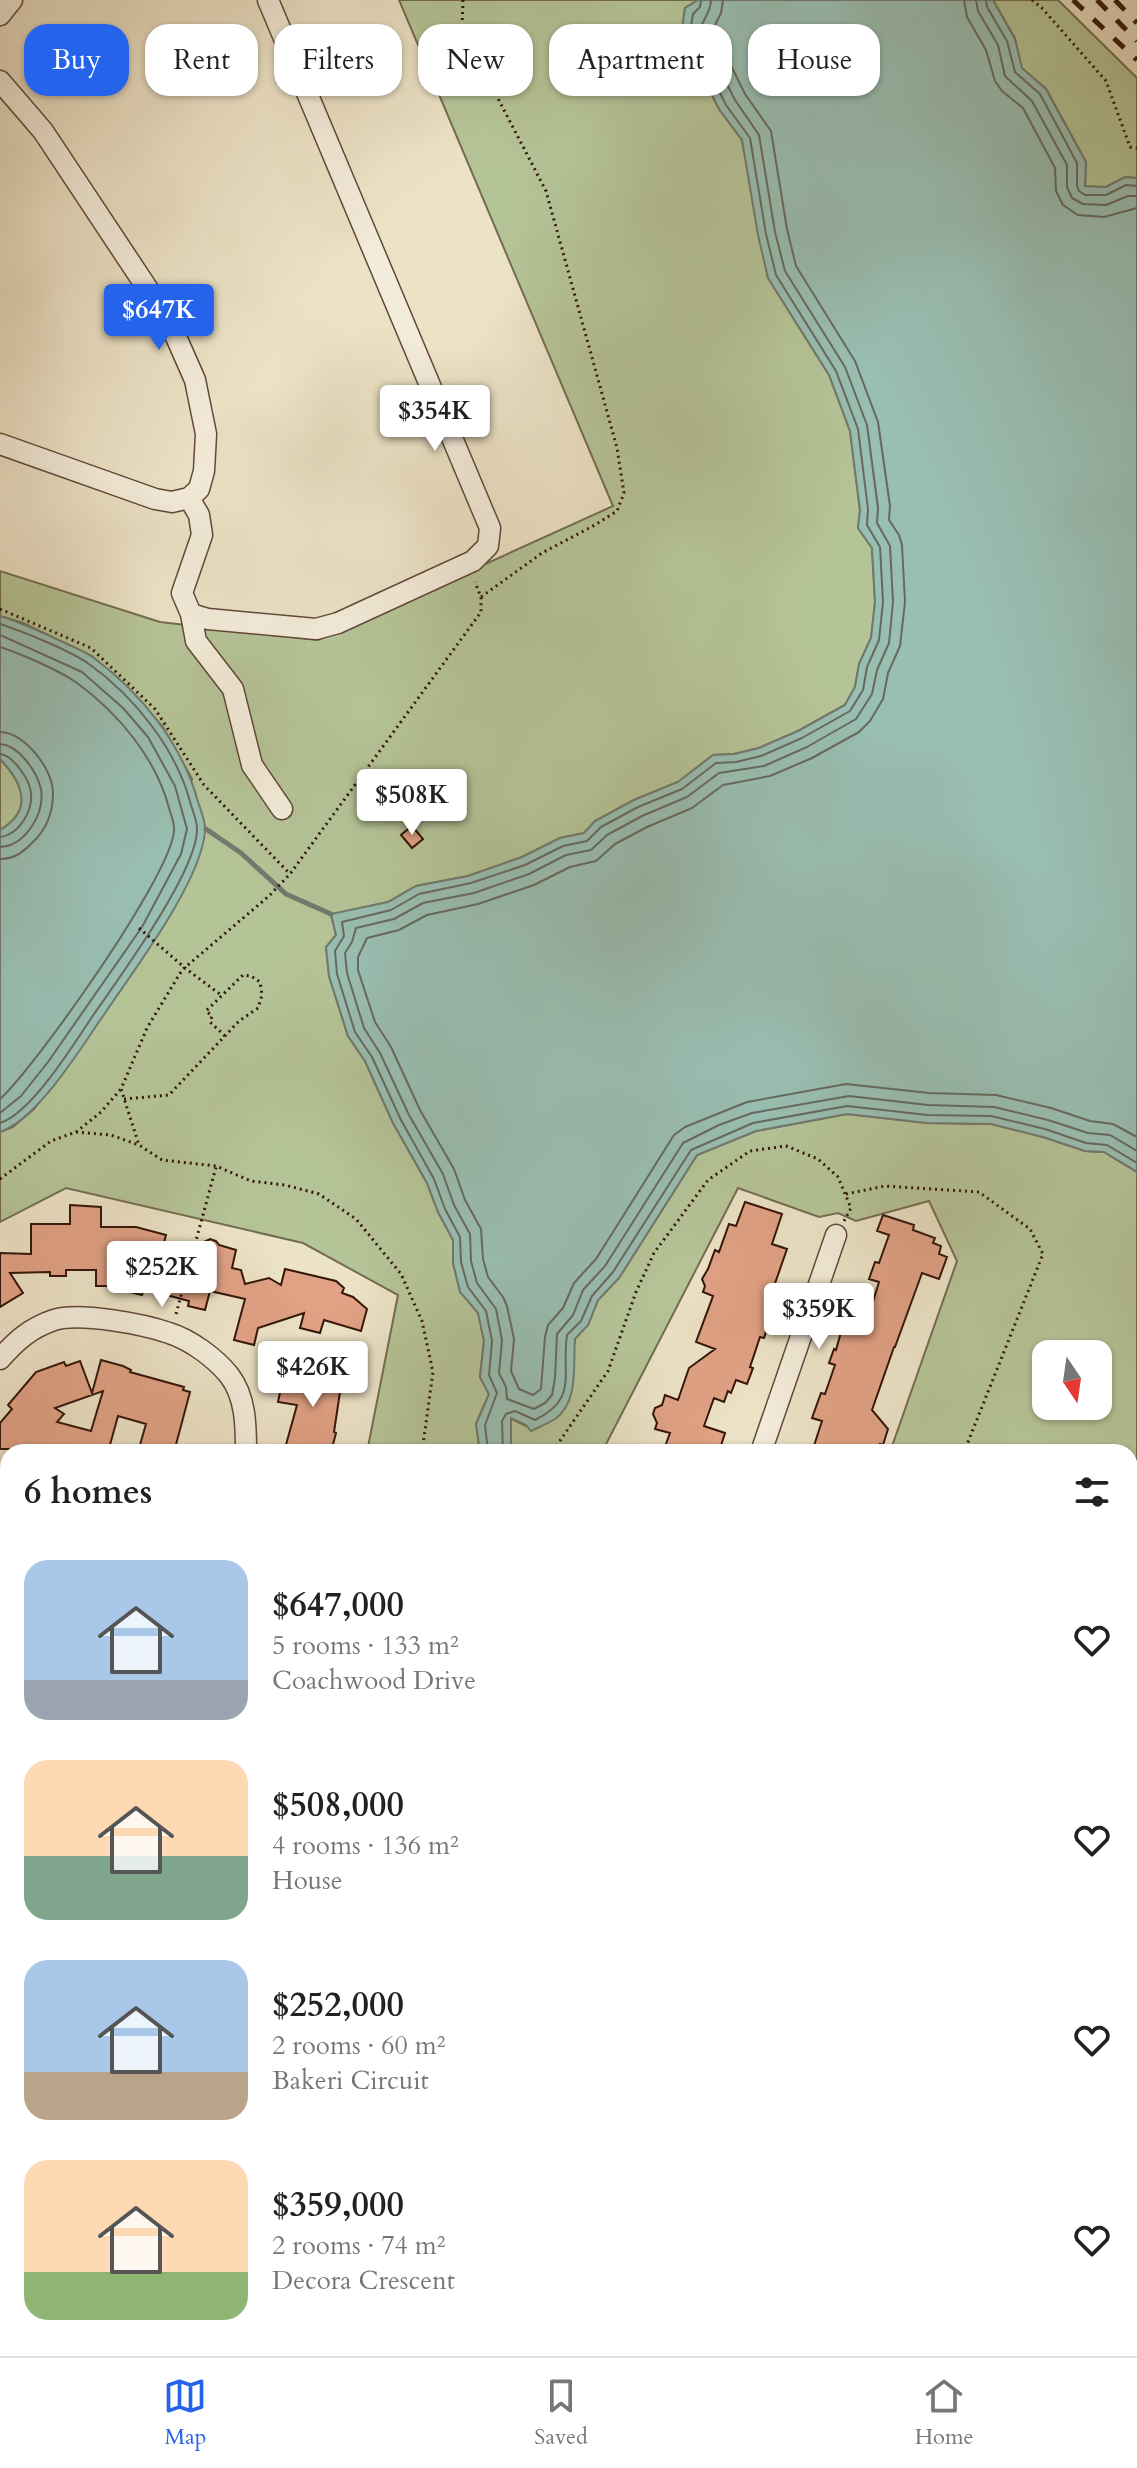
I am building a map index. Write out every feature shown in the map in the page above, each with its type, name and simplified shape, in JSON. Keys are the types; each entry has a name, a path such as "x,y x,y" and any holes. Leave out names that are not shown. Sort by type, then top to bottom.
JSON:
{"street":[{"path":"0,15 12,0"},
{"path":"191,614 208,619 316,629 338,623 473,561 488,546 490,528 268,0"},
{"path":"0,81 43,131 169,321 195,380 206,434 204,471 199,489 189,498 172,502 155,499 0,444"},
{"path":"189,498 199,515 202,535 182,593 191,614 196,641 233,689 252,765 282,809"},
{"path":"764,1444 836,1235"},
{"path":"0,1359 20,1337 55,1320 86,1316 170,1333 204,1351 230,1377 245,1414 246,1444"}],"path":[{"path":"463,0 462,29 546,191 617,448 624,493 617,511 542,553 481,597"},
{"path":"1032,0 1106,81 1130,147 1137,148"},
{"path":"0,1179 51,1141 76,1132 101,1112 121,1089 147,1028 185,968 290,874 481,612 481,597 473,579"},
{"path":"0,609 91,648 155,709 204,785 290,874"},
{"path":"124,1099 169,1095 239,1021 258,1008 262,995 260,982 243,975 223,997 139,928"},
{"path":"221,995 206,1011 212,1016 210,1022 225,1036"},
{"path":"121,1089 139,1145"},
{"path":"76,1132 111,1135 139,1145 162,1160 216,1166 251,1181 285,1185 319,1194 356,1219 401,1274 422,1321 433,1372 423,1444"},
{"path":"558,1444 608,1371 636,1292 654,1253 708,1180 750,1151 786,1146 818,1159 838,1177 851,1208 836,1235"},
{"path":"170,1333 216,1166"},
{"path":"846,1194 885,1186 979,1192 1030,1229 1043,1254 967,1444"}],"green space":[{"path":"399,0 698,0 685,8 683,24 549,24 549,96 712,96 742,140 768,278 829,375 850,431 860,510 858,528 872,548 875,602 871,638 859,664 855,687 845,705 798,731 759,748 713,755 678,782 634,800 595,821 584,833 560,838 522,857 468,876 416,886 388,902 331,915 336,935 326,947 329,976 348,1036 365,1061 393,1123 427,1183 453,1240 453,1263 460,1291 478,1312 484,1341 480,1377 489,1394 476,1424 479,1444 369,1444 398,1295 303,1243 66,1188 0,1222 0,1132 13,1127 34,1109 99,1021 192,779 163,727 135,695 92,656 23,623 0,616 0,571 160,622 318,640 613,506 440,96 533,96 533,24 418,24 418,45"},
{"path":"993,0 1058,0 1137,78 1137,178 1125,177 1106,187 1085,187 1086,162 1046,89 1021,68 1015,38"},
{"path":"0,759 19,787 21,805 18,814 0,830"},
{"path":"847,1114 927,1123 991,1124 1085,1151 1104,1152 1137,1172 1137,1444 893,1444 957,1261 929,1201 856,1221 838,1213 819,1217 738,1188 606,1444 511,1444 510,1418 526,1426 573,1380 574,1339 588,1325 598,1300 619,1278 697,1155 756,1131"}],"water":[{"path":"698,0 993,0 1015,39 1022,68 1046,89 1086,162 1085,186 1106,187 1125,177 1137,178 1137,1172 1104,1152 1085,1151 991,1124 927,1123 847,1114 756,1131 697,1155 619,1278 598,1300 588,1325 575,1339 573,1382 563,1412 531,1431 511,1418 511,1444 479,1444 476,1424 489,1394 480,1377 484,1341 478,1313 460,1292 453,1263 453,1240 427,1183 393,1123 365,1061 348,1036 329,976 326,947 336,935 331,914 388,902 416,886 468,876 522,857 560,838 584,833 595,821 634,800 678,782 713,755 759,748 798,731 845,705 855,687 859,664 871,638 875,602 872,548 858,528 860,510 850,431 829,375 768,278 742,140 712,96 732,96 732,24 683,24 685,8"},
{"path":"0,616 88,654 128,687 158,722 182,760 205,828 191,876 147,952 57,1082 29,1113 0,1132 0,830 18,814 21,796 14,777 0,759"}],"building":[{"path":"412,826 423,839 412,848 401,835"},
{"path":"745,1202 782,1214 772,1244 787,1249 772,1292 778,1293 770,1320 764,1338 760,1337 747,1384 736,1380 724,1402 714,1398 704,1426 725,1433 722,1444 666,1444 670,1433 655,1429 657,1423 653,1414 655,1408 662,1405 665,1395 678,1400 689,1368 715,1349 696,1342 713,1296 703,1292 705,1286 702,1279 715,1250 719,1252 729,1224 736,1226"},
{"path":"70,1205 101,1207 101,1227 136,1227 166,1235 162,1250 171,1253 166,1275 194,1282 204,1242 210,1239 236,1250 232,1268 241,1270 245,1284 269,1278 281,1285 285,1269 336,1281 344,1288 342,1293 353,1297 367,1309 361,1331 324,1320 320,1333 300,1328 304,1313 258,1328 254,1345 234,1340 245,1299 210,1291 205,1310 188,1306 189,1301 144,1289 142,1295 96,1286 96,1270 66,1270 66,1276 50,1276 50,1272 10,1273 23,1293 0,1307 0,1253 31,1254 31,1224 70,1224"},
{"path":"883,1215 914,1225 913,1230 935,1238 933,1243 941,1246 939,1254 947,1257 939,1279 922,1273 872,1410 888,1429 883,1444 815,1444 822,1421 812,1418 835,1365 829,1363 836,1350 849,1303 870,1311 879,1282 869,1279 875,1262 879,1263 889,1235 877,1231"},
{"path":"101,1360 123,1366 130,1372 184,1387 183,1390 190,1392 176,1444 140,1444 146,1424 118,1416 110,1444 0,1444 0,1423 12,1409 8,1405 36,1372 64,1362 66,1366 80,1361 92,1393","holes":["103,1391 91,1431 57,1422 64,1414 55,1408"]},
{"path":"302,1364 343,1372 333,1444 286,1444 297,1405 278,1402 282,1383 299,1385"}],"waterway":[{"path":"206,829 241,853 286,894 331,914"}],"railway":[{"path":"1073,0 1137,60"},
{"path":"1097,0 1137,41"},
{"path":"1115,0 1137,23"}]}
